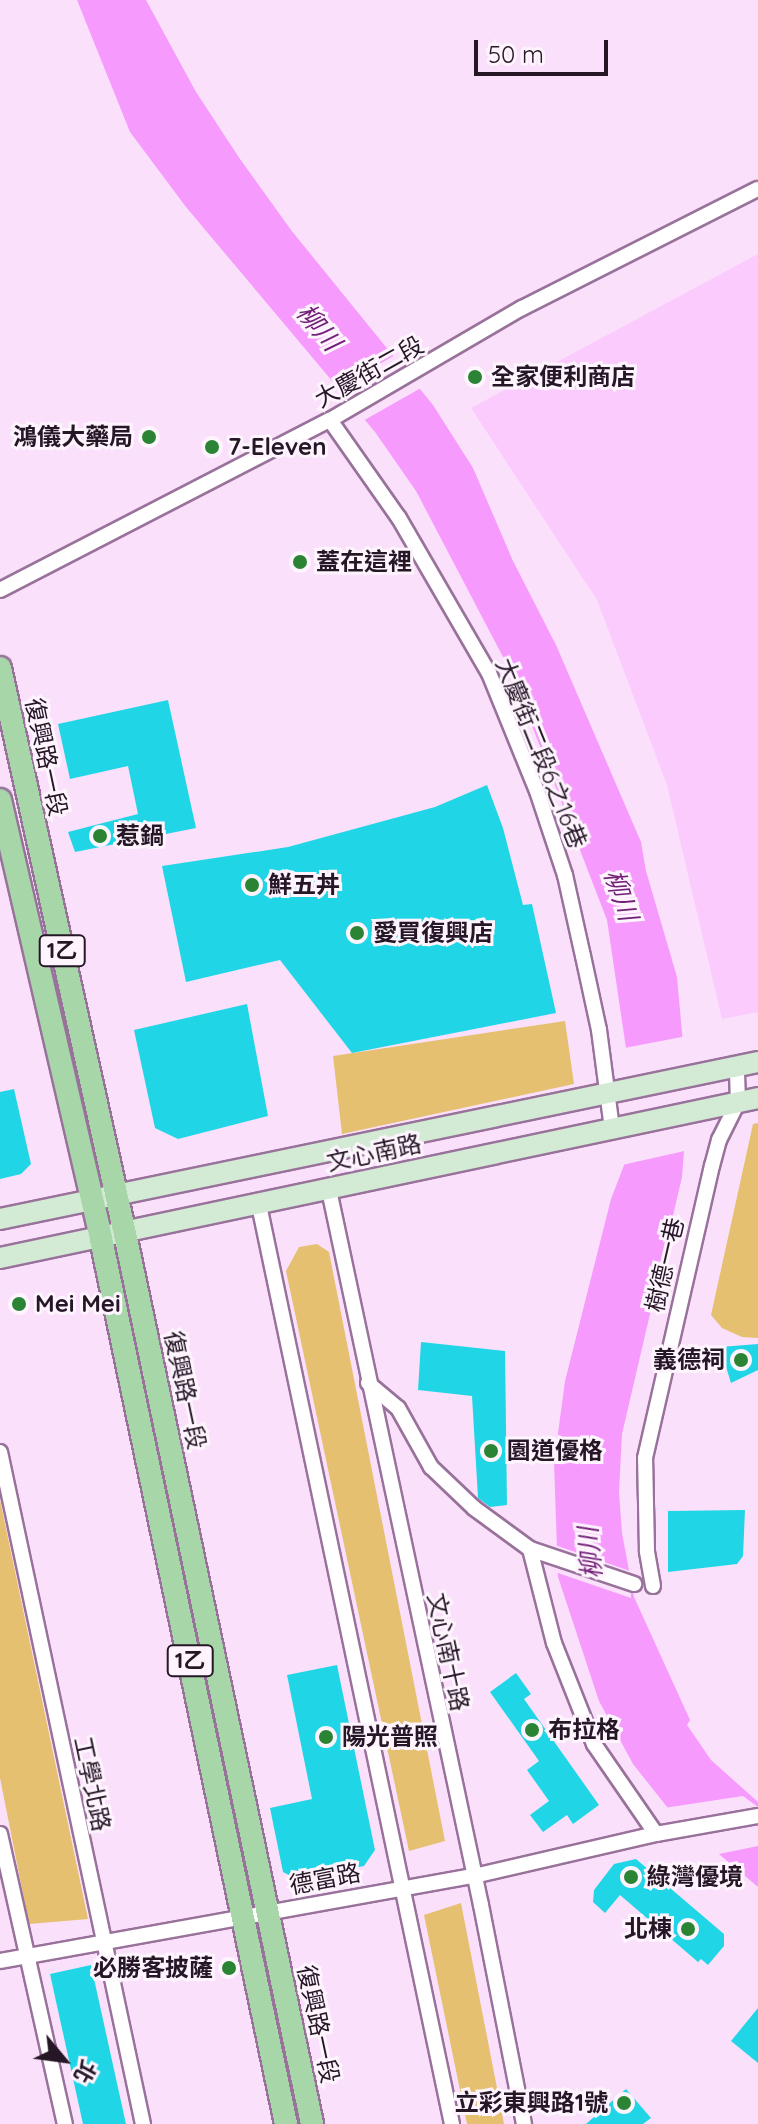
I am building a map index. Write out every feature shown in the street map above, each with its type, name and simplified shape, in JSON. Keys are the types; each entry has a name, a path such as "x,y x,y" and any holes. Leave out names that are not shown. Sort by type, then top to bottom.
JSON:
{"main road":[{"name":"復興路一段","path":"0,668 117,1196 312,2124"},
{"name":"1乙","path":"0,800 101,1239 286,2124"},
{"name":"文心南路","path":"0,1219 758,1062"},
{"name":"文心南路","path":"0,1258 748,1100"}],"street":[{"name":"大慶街二段","path":"0,590 416,373 522,308 758,189"},
{"name":"大慶街二段6之16巷","path":"334,417 399,518 489,673 504,709 565,875 614,1091 619,1127"},
{"path":"737,1067 748,1100"},
{"name":"樹德一巷","path":"653,1586 647,1551 645,1458 719,1140 748,1100"},
{"name":"文心南十路","path":"329,1190 524,2124"},
{"path":"259,1205 452,2124"},
{"path":"368,1383 398,1408 431,1467 474,1508 530,1549 634,1584"},
{"name":"工學北路","path":"0,1452 143,2124"},
{"path":"530,1549 554,1643 594,1744 656,1834"},
{"name":"德富路","path":"0,1961 474,1876 656,1834 758,1816"},
{"path":"0,1834 65,2124"}],"shaded area":[{"path":"758,254 758,1012 722,1019 667,785 597,600 471,408"},
{"path":"565,1021 574,1084 342,1134 333,1056"},
{"path":"758,1123 758,1338 742,1337 722,1328 711,1315 753,1124"},
{"path":"317,1244 329,1252 445,1841 409,1851 286,1271 299,1247"},
{"path":"0,1500 88,1919 29,1924 0,1778"},
{"path":"461,1903 504,2124 467,2124 424,1915"}],"water":[{"name":"柳川","path":"77,0 146,0 196,92 240,159 291,230 433,405 473,468 513,561 556,645 641,842 646,871 677,977 688,1099 682,1177 622,1434 619,1492 622,1533 634,1597 690,1720 687,1725 711,1760 758,1802 758,1887 675,1817 633,1764 599,1701 558,1577 554,1463 565,1381 611,1199 638,1129 607,920 512,674 416,491 375,432 186,207 130,132"}],"pier":[{"path":"397,354 421,388 361,422 334,390"},
{"path":"687,1036 692,1099 689,1150 622,1165 634,1129 624,1048"},
{"path":"552,1544 630,1571 631,1598 555,1572"},
{"path":"743,1796 758,1807 758,1846 714,1855 664,1808"}],"building":[{"path":"168,700 196,828 75,852 68,832 138,814 128,766 70,779 58,724"},
{"name":"愛買復興店","path":"487,785 503,828 523,905 532,904 556,1013 352,1053 280,960 186,982 162,866 288,847 435,807"},
{"path":"247,1004 268,1116 178,1139 155,1128 134,1030"},
{"path":"14,1089 31,1164 21,1174 0,1179 0,1092"},
{"name":"園道優格","path":"421,1342 505,1351 507,1505 490,1507 478,1498 472,1396 418,1390"},
{"name":"義德祠","path":"758,1344 758,1370 731,1383 720,1347"},
{"path":"745,1510 743,1556 737,1564 668,1572 668,1511"},
{"name":"陽光普照","path":"337,1665 375,1850 364,1866 296,1879 283,1872 270,1808 312,1799 287,1675"},
{"name":"布拉格","path":"516,1673 531,1694 524,1699 599,1805 573,1824 567,1815 543,1832 530,1815 549,1801 527,1770 539,1761 490,1692"},
{"path":"636,1859 724,1934 724,1946 708,1965 701,1959 698,1962 620,1895 605,1913 593,1902 594,1890 614,1864"},
{"path":"91,1965 126,2124 83,2124 50,1974"},
{"path":"758,2008 758,2063 731,2041"},
{"name":"立彩東興路1號","path":"626,2089 651,2118 643,2124 586,2124"}],"place":[{"name":"全家便利商店","path":"475,377"},
{"name":"鴻儀大藥局","path":"149,437"},
{"name":"7-Eleven","path":"212,447"},
{"name":"蓋在這裡","path":"300,562"},
{"name":"惹鍋","path":"100,836"},
{"name":"鮮五丼","path":"252,885"},
{"name":"愛買復興店","path":"357,933"},
{"name":"Mei Mei","path":"19,1304"},
{"name":"義德祠","path":"741,1360"},
{"name":"園道優格","path":"491,1451"},
{"name":"布拉格","path":"532,1730"},
{"name":"陽光普照","path":"326,1737"},
{"name":"綠灣優境","path":"631,1877"},
{"name":"北棟","path":"688,1929"},
{"name":"必勝客披薩","path":"229,1968"},
{"name":"立彩東興路1號","path":"624,2103"}]}
